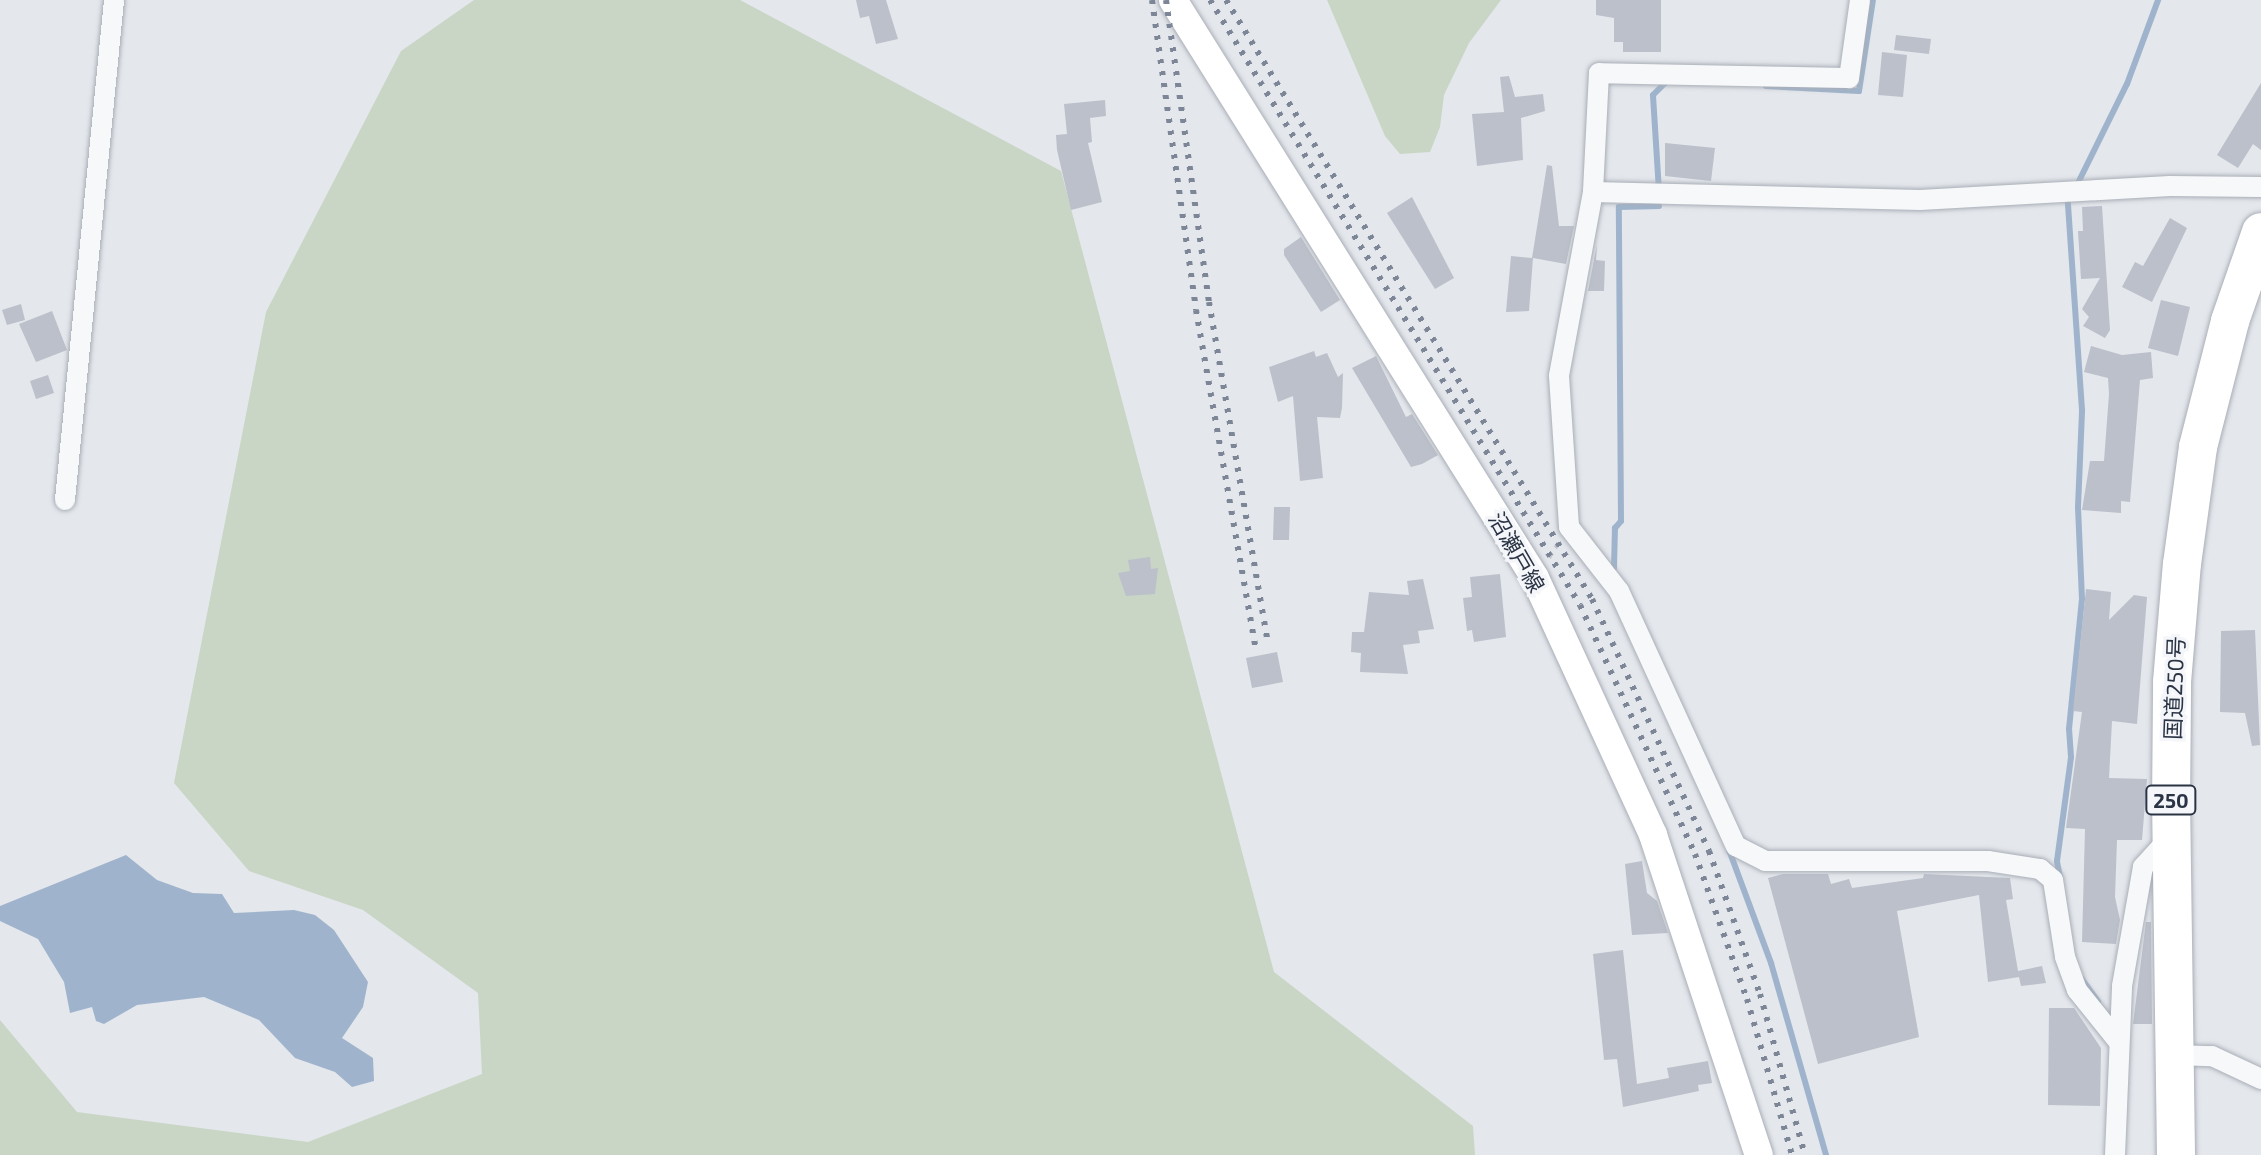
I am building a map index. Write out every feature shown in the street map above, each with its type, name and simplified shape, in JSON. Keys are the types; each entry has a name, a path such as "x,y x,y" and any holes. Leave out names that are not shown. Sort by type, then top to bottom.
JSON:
{"highway":[{"name":"国道250号","path":"2176,1155 2171,836 2173,667 2198,447 2230,321 2261,232"}],"main road":[{"name":"沼瀬戸線","path":"1173,0 1535,578 1653,835 1759,1155"}],"street":[{"path":"65,500 114,0"},
{"path":"1860,0 1849,78 1599,73 1593,192 1559,376 1569,527 1619,591 1736,846 1765,861 1988,861 2040,869 2053,880 2065,957 2077,990 2118,1041"},
{"path":"1593,192 1920,200 2170,186 2261,187"},
{"path":"2115,1155 2118,1041 2143,867 2171,836"},
{"path":"2175,1055 2212,1056 2261,1079"}],"path":[{"path":"1535,578 1569,527"}],"green space":[{"path":"474,0 740,0 1061,171 1274,972 1473,1126 1475,1155 0,1155 0,1020 77,1112 308,1142 482,1074 478,993 363,910 249,871 174,783 266,312 401,51"},
{"path":"1327,0 1501,0 1469,43 1444,95 1440,127 1430,152 1400,154 1385,136"}],"water":[{"path":"126,855 157,880 193,893 222,894 234,913 294,910 315,915 334,930 368,982 363,1007 342,1038 373,1058 374,1081 352,1087 335,1072 295,1058 259,1020 204,997 137,1005 104,1024 96,1021 92,1007 70,1013 64,982 38,939 0,921 0,906"}],"building":[{"path":"856,0 886,0 898,39 876,44 869,16 860,18"},
{"path":"1596,0 1661,0 1661,52 1623,52 1623,42 1614,42 1614,18 1596,15"},
{"path":"1896,35 1931,39 1929,54 1894,50"},
{"path":"1882,52 1907,55 1903,97 1878,95"},
{"path":"1509,76 1515,97 1543,94 1545,111 1521,118 1523,160 1477,166 1472,114 1504,112 1500,77"},
{"path":"2261,83 2261,150 2253,144 2238,168 2217,155"},
{"path":"1105,100 1106,116 1090,118 1092,142 1088,143 1102,202 1071,210 1056,135 1067,134 1064,104"},
{"path":"1665,143 1715,148 1711,181 1665,176"},
{"path":"1547,165 1552,166 1559,226 1574,226 1566,264 1533,258 1529,311 1506,312 1511,256 1532,258"},
{"path":"1412,197 1454,278 1435,289 1387,213"},
{"path":"2102,206 2110,330 2105,338 2083,326 2089,317 2082,309 2100,278 2081,279 2078,231 2083,231 2082,207"},
{"path":"2170,218 2187,228 2152,302 2122,287 2135,262 2143,266"},
{"path":"1301,237 1340,300 1321,312 1284,255 1284,249"},
{"path":"1597,244 1596,260 1605,261 1604,291 1588,291"},
{"path":"2161,300 2190,307 2178,356 2148,348"},
{"path":"21,304 25,320 7,325 2,310"},
{"path":"52,311 67,350 36,362 19,324"},
{"path":"2091,346 2122,355 2151,352 2153,378 2140,380 2130,502 2121,501 2121,513 2082,510 2090,461 2104,461 2109,394 2108,378 2084,372"},
{"path":"1314,351 1316,357 1327,353 1338,377 1343,373 1342,408 1340,418 1317,417 1323,478 1300,481 1293,396 1278,402 1269,367"},
{"path":"1376,356 1406,417 1412,414 1438,455 1422,464 1411,467 1352,368"},
{"path":"48,375 54,393 36,399 30,381"},
{"path":"1274,507 1290,507 1289,540 1273,540"},
{"path":"1150,557 1151,569 1158,568 1155,594 1126,596 1118,573 1130,571 1128,560"},
{"path":"1500,574 1506,637 1474,642 1472,630 1467,631 1463,598 1472,597 1470,577"},
{"path":"1423,579 1434,629 1418,631 1420,643 1403,645 1408,674 1360,672 1361,653 1351,652 1352,632 1364,632 1369,592 1409,595 1407,581"},
{"path":"2086,589 2111,592 2109,620 2134,595 2147,597 2137,724 2112,721 2109,778 2147,779 2142,840 2117,840 2115,897 2120,920 2116,944 2082,942 2085,829 2066,828 2082,712 2073,711"},
{"path":"2255,630 2260,745 2252,746 2245,713 2220,712 2221,631"},
{"path":"1277,652 1283,682 1252,688 1246,658"},
{"path":"1642,861 1647,893 1657,901 1668,933 1632,935 1625,864"},
{"path":"1783,874 1828,874 1831,884 1849,879 1852,888 1923,878 1924,874 2010,878 2013,899 2006,900 2018,971 2042,966 2046,983 2021,986 2019,977 1988,982 1979,895 1897,911 1919,1037 1818,1064 1768,878"},
{"path":"2146,922 2151,922 2152,1024 2133,1024"},
{"path":"1623,950 1637,1084 1669,1078 1667,1068 1708,1061 1712,1083 1698,1085 1699,1091 1623,1107 1617,1059 1604,1060 1593,954"},
{"path":"2049,1008 2074,1008 2101,1048 2100,1106 2048,1105"}],"waterway":[{"path":"1766,86 1859,91 1873,0"},
{"path":"2077,185 2127,84 2158,0"},
{"path":"1659,191 1653,95 1667,81"},
{"path":"2060,877 2057,861 2071,757 2069,729 2082,599 2078,507 2082,410 2068,203"},
{"path":"1614,568 1615,528 1621,521 1619,207 1659,206"},
{"path":"1729,850 1771,963 1826,1155"},
{"path":"2081,978 2098,1001"}],"railway":[{"path":"1152,0 1196,310 1256,651"},
{"path":"1166,0 1209,302 1268,643"},
{"path":"1210,0 1580,605 1695,854 1747,999 1792,1155"},
{"path":"1226,0 1592,599 1709,851 1760,994 1805,1155"}]}
